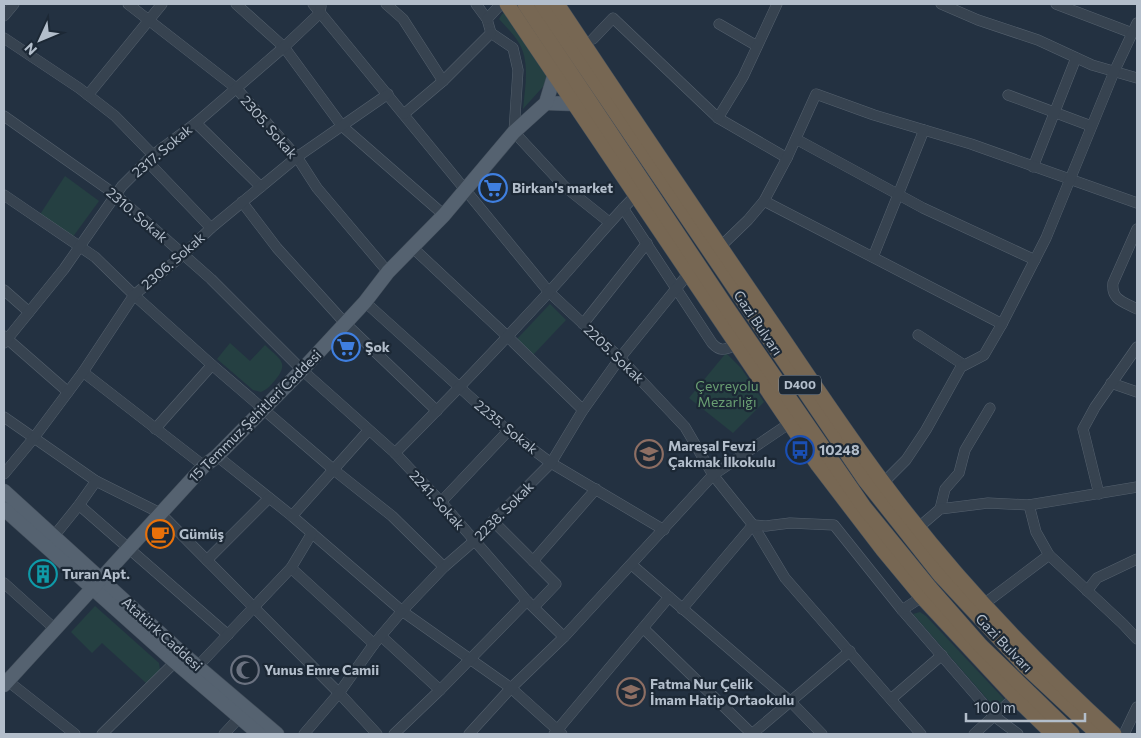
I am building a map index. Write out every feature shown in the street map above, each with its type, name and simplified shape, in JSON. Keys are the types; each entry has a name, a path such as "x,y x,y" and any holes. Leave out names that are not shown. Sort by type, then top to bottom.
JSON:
{"highway":[{"path":"507,4 818,465 883,550 922,597 1015,697 1054,734"},
{"name":"Gazi Bulvarı","path":"525,4 724,305 864,507 930,588 981,646 1072,734"},
{"name":"Gazi Bulvarı","path":"542,4 865,480 941,576 1024,665 1098,734"},
{"path":"557,4 720,247 883,483 984,604 1057,682 1114,734"}],"main road":[{"path":"554,74 546,103 575,104"},
{"name":"15 Temmuz Şehitleri Caddesi","path":"5,681 98,584 204,466 217,456 302,370 344,322 365,302 388,272 444,215 514,132 546,103"},
{"name":"Atatürk Caddesi","path":"4,491 54,536 174,662 258,734"},
{"name":"Atatürk Caddesi","path":"4,509 198,666 277,734"}],"street":[{"path":"4,16 14,4"},
{"name":"2305. Sokak","path":"128,4 236,88 296,157 317,188 388,272"},
{"path":"88,95 162,4"},
{"path":"236,4 284,47 342,126 444,215"},
{"name":"2205. Sokak","path":"313,4 320,8 550,292 620,358 685,427 713,475 753,525 786,578 918,731"},
{"path":"386,4 403,19 443,81"},
{"path":"476,4 487,19 492,33 513,48 518,70 514,132 564,186 609,222"},
{"path":"487,19 501,4"},
{"path":"718,118 743,77 777,4"},
{"path":"941,4 955,7 1038,40 1076,58 1137,78"},
{"path":"1056,4 1132,33"},
{"name":"2317. Sokak","path":"5,339 64,270 122,186 150,158 196,123 284,47 320,8"},
{"path":"593,39 613,18 718,118 787,158"},
{"path":"883,483 906,460 964,365 984,355 1002,324 1046,238 1091,126 1137,23"},
{"path":"719,24 757,46"},
{"path":"404,114 443,81 492,33"},
{"path":"4,38 88,95 115,116 211,228"},
{"path":"1033,167 1076,58"},
{"name":"2306. Sokak","path":"4,474 34,439 83,372 134,295 296,157 388,94"},
{"path":"720,247 748,220 764,201 787,158 816,94 874,115 971,144 1137,203"},
{"path":"1008,95 1091,126"},
{"name":"2310. Sokak","path":"4,116 116,195 211,279 302,370"},
{"path":"196,123 261,187"},
{"path":"873,257 924,130"},
{"path":"796,139 952,223 1035,260"},
{"path":"4,195 95,257 212,365 334,470 392,516 444,567"},
{"path":"395,453 437,412 458,387 550,292 609,222 635,196"},
{"path":"764,201 1002,324"},
{"path":"242,202 277,248 344,322 437,412"},
{"path":"623,208 718,349 723,350 736,345"},
{"path":"1137,229 1113,282 1112,291 1115,297 1137,308"},
{"path":"583,324 647,243"},
{"path":"413,248 583,410"},
{"name":"2238. Sokak","path":"304,734 339,693 402,610 551,463 583,410 620,358 688,274"},
{"path":"4,290 29,312"},
{"name":"2235. Sokak","path":"365,302 508,431 551,463 664,530"},
{"path":"918,335 964,365"},
{"path":"5,339 68,392"},
{"path":"1099,494 1083,429 1095,407 1137,347"},
{"path":"156,429 212,365"},
{"name":"2241. Sokak","path":"302,370 368,431 395,453 441,502 530,604 564,637"},
{"path":"83,372 204,466"},
{"path":"1111,383 1137,392"},
{"path":"940,509 945,489 959,473 965,450 990,408"},
{"path":"4,418 96,481 160,513 339,693 377,734"},
{"path":"469,734 632,565 713,475 790,423"},
{"path":"292,516 368,431"},
{"path":"441,502 508,431"},
{"path":"217,456 292,516 402,610 469,660 512,688 558,733 669,597"},
{"path":"54,536 96,481"},
{"path":"919,527 940,509 988,503 1029,505 1137,488"},
{"path":"533,561 596,489"},
{"path":"207,560 269,498"},
{"path":"79,505 228,635"},
{"path":"1029,505 1036,532 1049,555 1137,639"},
{"path":"394,734 469,660 530,604 556,584 492,521"},
{"path":"682,609 753,525 766,526 790,523 834,525 902,610 994,716 1018,734"},
{"path":"198,666 292,568 312,533"},
{"path":"984,604 1049,555"},
{"path":"1087,590 1097,578 1137,559"},
{"path":"632,565 790,702 822,734"},
{"path":"292,568 440,690"},
{"path":"4,583 55,629"},
{"path":"902,610 922,597"},
{"path":"643,628 752,734 850,651"},
{"path":"891,699 942,655"},
{"path":"102,734 174,662"},
{"path":"5,681 74,734"},
{"path":"974,734 1015,697"},
{"path":"1124,734 1137,707"},
{"path":"224,734 239,718"},
{"path":"906,734 918,731"}],"green space":[{"path":"506,12 549,80 523,109 526,65 521,48 515,37 499,19"},
{"path":"65,176 99,201 72,238 39,216"},
{"path":"550,304 566,320 533,355 517,339"},
{"path":"230,343 250,361 265,345 281,360 282,368 280,373 268,388 261,392 253,390 217,359"},
{"name":"Çevreyolu Mezarlığı","path":"726,353 741,368 764,402 733,433 689,398"},
{"path":"95,606 159,663 160,670 146,683 102,643 92,653 71,632"},
{"path":"920,612 926,616 1005,700 995,708 913,614"}],"place":[{"name":"Birkan's market","path":"493,188"},
{"name":"Şok","path":"346,347"},
{"name":"10248","path":"800,450"},
{"name":"Mareşal Fevzi Çakmak İlkokulu","path":"649,454"},
{"name":"Gümüş","path":"160,534"},
{"name":"Turan Apt.","path":"43,574"},
{"name":"Yunus Emre Camii","path":"245,670"},
{"name":"Fatma Nur Çelik İmam Hatip Ortaokulu","path":"631,692"}]}
